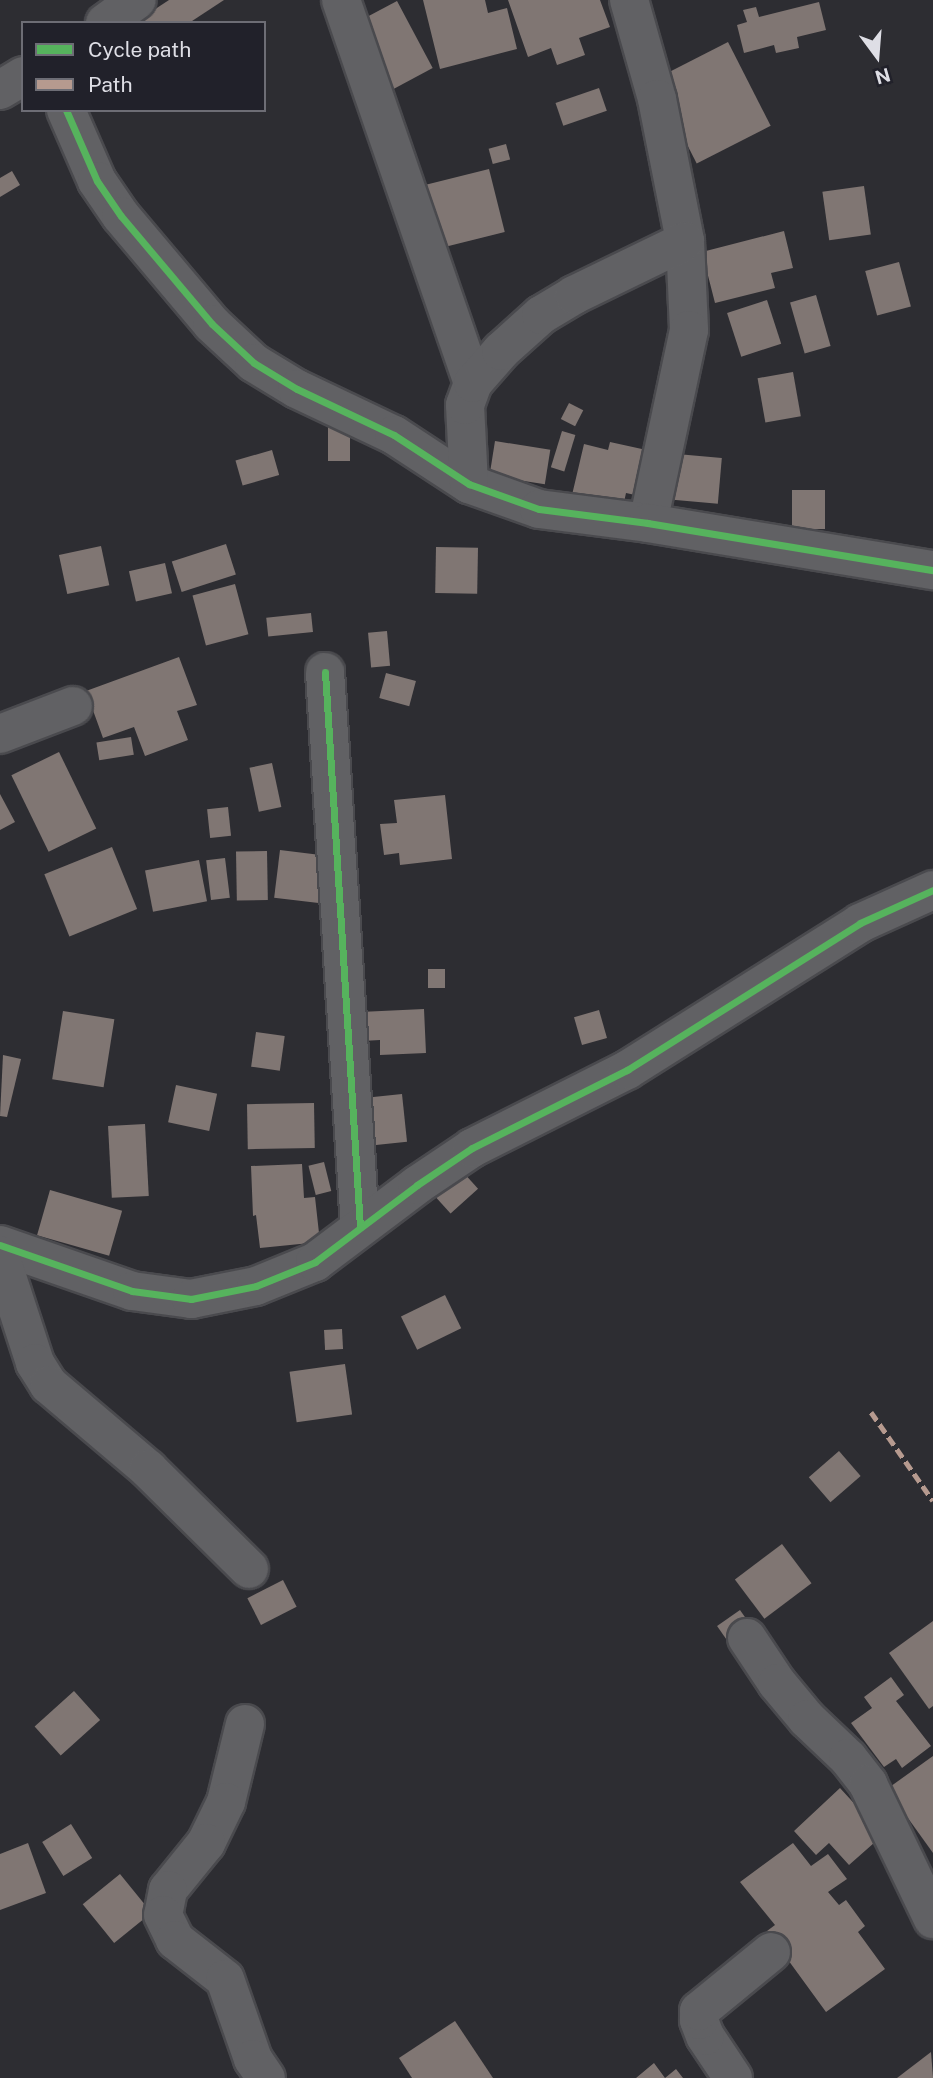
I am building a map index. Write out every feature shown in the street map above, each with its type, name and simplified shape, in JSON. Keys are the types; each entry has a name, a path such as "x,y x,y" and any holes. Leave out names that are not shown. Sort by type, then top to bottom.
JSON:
{"street":[{"path":"108,21 138,0"},
{"path":"341,0 473,383"},
{"path":"629,0 657,99 685,242 689,330 649,523"},
{"path":"0,90 21,77"},
{"path":"67,112 78,141 109,199 212,324 254,363 297,389 394,435 468,484 539,509 649,523 933,570"},
{"path":"468,484 466,405 473,383 501,351 541,315 574,295 685,242"},
{"path":"325,672 359,1227"},
{"path":"0,734 73,706"},
{"path":"0,1245 132,1291 191,1298 256,1286 315,1262 359,1227 472,1148 627,1070 860,923 933,890"},
{"path":"0,1255 34,1363 49,1385 148,1469 249,1569"},
{"path":"747,1638 777,1683 807,1719 848,1758 867,1784 933,1919"},
{"path":"245,1724 226,1802 206,1843 168,1890 163,1915 175,1940 225,1979 253,2059 266,2078"},
{"path":"733,2078 705,2036 699,2020 699,2011 771,1952"}],"building":[{"path":"169,0 224,0 192,21 137,21"},
{"path":"423,0 485,0 488,13 507,8 517,49 440,69"},
{"path":"508,0 600,0 610,27 579,38 585,55 557,65 551,48 528,57"},
{"path":"397,1 433,68 391,90 356,23"},
{"path":"819,2 826,30 797,37 799,48 776,53 774,45 744,53 737,25 747,22 743,10 756,7 759,17"},
{"path":"728,42 771,126 697,163 654,80"},
{"path":"599,88 607,111 563,126 556,103"},
{"path":"506,144 510,159 493,164 489,149"},
{"path":"489,169 505,232 443,248 427,184"},
{"path":"12,171 20,185 0,197 0,178"},
{"path":"864,186 871,235 829,240 822,192"},
{"path":"784,231 793,268 771,273 775,288 715,303 702,252"},
{"path":"899,262 911,306 877,315 865,271"},
{"path":"816,295 831,346 805,353 790,302"},
{"path":"767,300 781,344 741,357 727,313"},
{"path":"793,372 801,416 765,423 758,378"},
{"path":"569,403 583,410 575,426 561,419"},
{"path":"328,423 350,423 350,461 328,461"},
{"path":"562,431 575,435 564,471 551,467"},
{"path":"495,441 550,450 545,484 490,476"},
{"path":"610,442 651,451 640,496 626,493 623,507 572,495 584,444 608,450"},
{"path":"272,450 279,475 243,485 235,460"},
{"path":"677,454 722,458 718,504 673,500"},
{"path":"792,490 825,490 825,529 792,529"},
{"path":"226,544 236,574 182,592 172,562"},
{"path":"101,546 109,585 67,594 59,555"},
{"path":"436,547 478,548 477,594 435,593"},
{"path":"165,563 172,593 136,602 129,571"},
{"path":"235,584 248,634 206,646 192,595"},
{"path":"311,613 313,632 268,637 266,618"},
{"path":"387,631 390,666 371,668 368,633"},
{"path":"179,657 197,705 177,711 188,740 145,756 134,727 103,738 86,691"},
{"path":"386,673 416,681 409,706 379,698"},
{"path":"131,737 134,755 99,760 96,742"},
{"path":"59,752 96,828 49,852 11,775"},
{"path":"272,763 281,807 259,812 250,768"},
{"path":"0,794 15,822 0,830"},
{"path":"445,795 452,859 400,865 399,853 384,855 380,824 397,823 394,800"},
{"path":"228,807 231,836 210,838 207,809"},
{"path":"112,847 137,909 69,936 44,874"},
{"path":"280,850 329,856 323,904 274,898"},
{"path":"267,851 268,900 237,901 236,852"},
{"path":"225,858 230,898 211,900 206,860"},
{"path":"199,860 207,901 153,912 145,870"},
{"path":"428,969 445,969 445,988 428,988"},
{"path":"424,1009 426,1053 380,1055 380,1040 362,1041 360,1012"},
{"path":"599,1010 607,1038 582,1045 574,1017"},
{"path":"63,1011 114,1019 104,1087 52,1079"},
{"path":"256,1032 285,1036 280,1071 251,1067"},
{"path":"3,1055 21,1059 7,1117 0,1116"},
{"path":"176,1085 217,1094 209,1131 168,1122"},
{"path":"402,1094 407,1142 359,1147 354,1099"},
{"path":"314,1103 315,1148 248,1149 247,1104"},
{"path":"145,1124 149,1196 112,1198 108,1126"},
{"path":"324,1162 331,1191 316,1195 308,1166"},
{"path":"302,1164 304,1198 315,1197 320,1242 260,1248 256,1215 253,1216 251,1166"},
{"path":"462,1171 478,1189 451,1214 435,1196"},
{"path":"50,1190 122,1211 109,1256 37,1235"},
{"path":"445,1295 461,1328 417,1350 401,1316"},
{"path":"342,1329 343,1349 325,1350 324,1330"},
{"path":"345,1364 352,1415 297,1422 290,1372"},
{"path":"839,1451 861,1476 830,1502 809,1477"},
{"path":"782,1544 811,1583 764,1619 735,1580"},
{"path":"283,1580 297,1607 261,1625 247,1598"},
{"path":"740,1610 754,1630 731,1646 717,1626"},
{"path":"933,1621 933,1706 929,1709 889,1653"},
{"path":"891,1677 904,1695 896,1701 931,1746 902,1768 896,1759 884,1767 851,1723 872,1708 864,1697"},
{"path":"74,1691 100,1720 61,1755 35,1726"},
{"path":"933,1756 933,1853 887,1789"},
{"path":"840,1788 883,1835 849,1865 829,1843 816,1855 794,1831"},
{"path":"71,1824 92,1858 63,1876 42,1842"},
{"path":"28,1843 46,1893 0,1910 0,1854"},
{"path":"793,1843 811,1866 828,1854 847,1879 828,1892 839,1905 846,1900 865,1926 858,1932 885,1969 826,2012 767,1931 775,1925 740,1882"},
{"path":"120,1874 151,1913 114,1943 83,1904"},
{"path":"455,2021 493,2078 412,2078 399,2058"},
{"path":"931,2052 933,2078 897,2078"},
{"path":"654,2063 665,2078 636,2078"},
{"path":"676,2069 683,2078 665,2078"}],"marked path":[{"path":"871,1412 933,1501"}],"cycle path":[{"path":"67,112 97,181 121,216 212,324 254,363 297,389 394,435 469,484 539,509 648,523 933,570"},
{"path":"325,672 360,1227"},
{"path":"0,1245 132,1291 191,1299 256,1286 315,1262 417,1185 472,1148 627,1070 860,923 933,890"}]}
